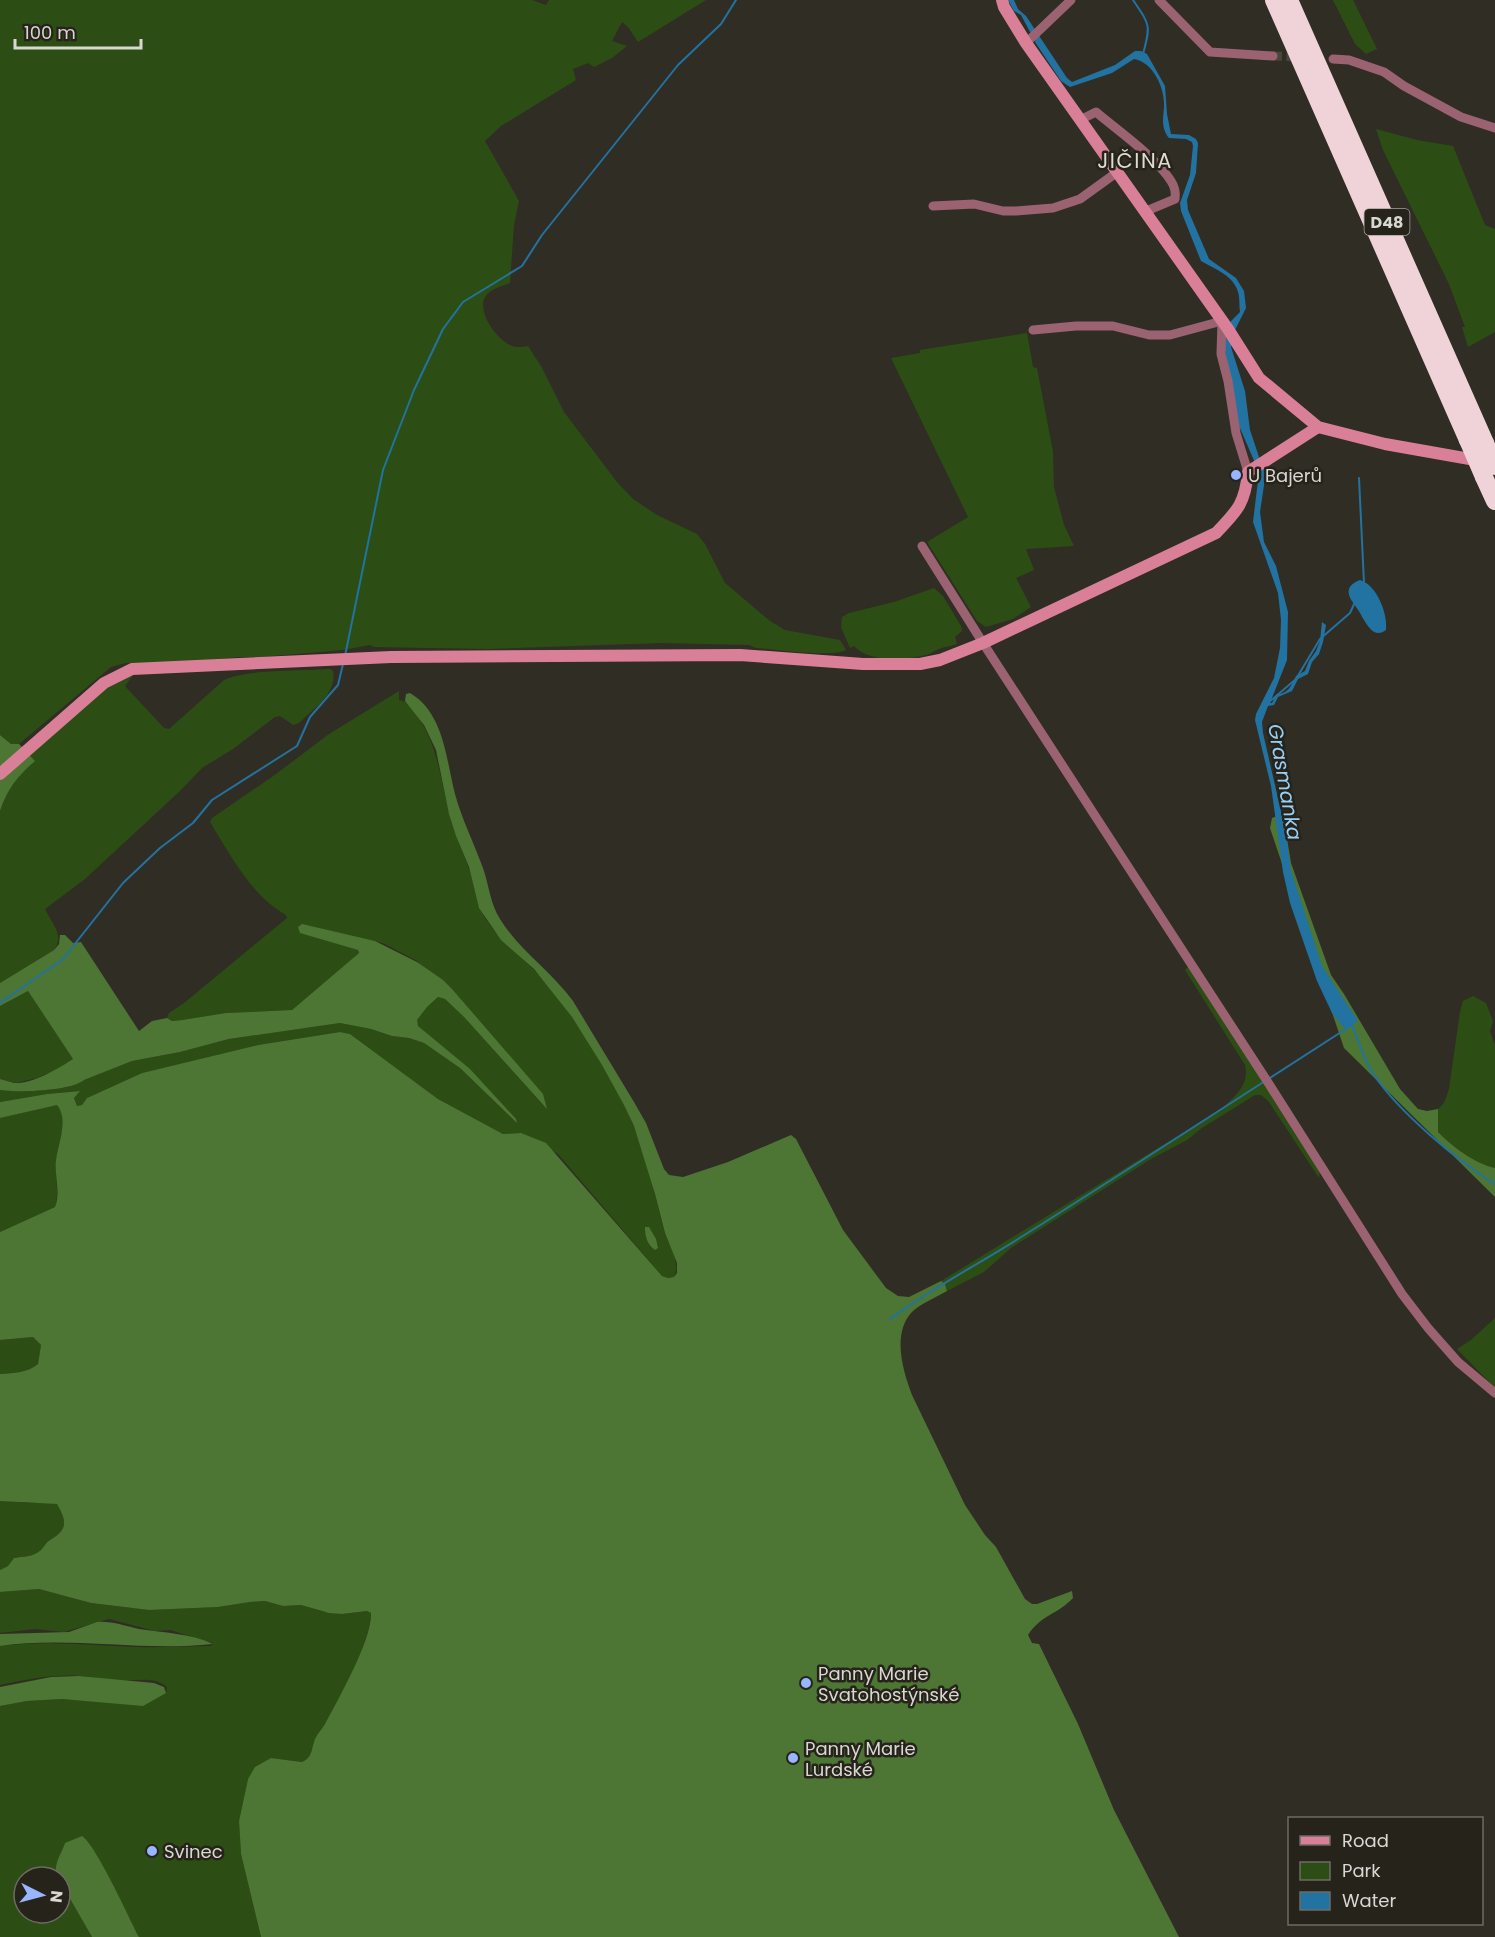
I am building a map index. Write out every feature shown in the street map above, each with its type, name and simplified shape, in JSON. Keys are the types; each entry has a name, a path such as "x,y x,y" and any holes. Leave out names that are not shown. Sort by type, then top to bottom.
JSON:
{"highway":[{"name":"D48","path":"1274,0 1489,468 1495,501"},
{"name":"D48","path":"1289,0 1477,442"}],"street":[{"path":"1002,0 1004,7 1032,37 1080,120 1228,329 1259,378 1318,427 1489,468"},
{"path":"1032,37 1071,0"},
{"path":"1159,0 1210,52 1273,56"},
{"path":"1333,59 1356,62 1384,72 1404,86 1461,117 1495,128"},
{"path":"1080,120 1096,112 1147,155 1170,180 1176,191 1174,199 1144,212"},
{"path":"933,206 974,204 1003,211 1053,208 1080,199 1116,173"},
{"path":"1033,330 1076,326 1113,327 1149,335 1170,335 1228,329"},
{"path":"1228,329 1221,354 1228,381 1236,433 1253,468"},
{"path":"0,774 104,683 132,669 414,657 741,655 863,664 920,664 940,660 983,643 1216,533 1238,510 1253,468 1318,427"},
{"path":"922,546 1269,1083 1402,1294 1428,1329 1458,1362 1495,1393"}],"green space":[{"path":"0,0 532,0 546,5 549,0 706,0 638,42 622,22 612,41 627,46 612,58 594,67 588,63 573,69 576,80 501,126 485,141 519,201 514,225 510,283 487,294 483,303 484,310 489,324 505,342 514,347 528,346 541,366 564,412 617,482 633,499 657,515 697,534 705,544 725,583 770,621 785,630 840,640 846,650 816,653 756,648 749,645 661,643 488,649 374,647 370,645 343,650 261,657 178,663 126,663 111,667 19,744 11,744 0,735"},
{"path":"1333,0 1353,0 1377,49 1366,54 1355,44"},
{"path":"1376,129 1417,140 1453,146 1485,225 1495,229 1495,332 1468,347 1462,327 1465,327 1449,284 1383,150"},
{"path":"1027,333 1033,367 1037,368 1053,452 1054,487 1064,525 1074,546 1026,549 1034,570 1016,578 1031,607 1013,619 986,627 977,621 927,542 968,517 891,358 920,353 920,350"},
{"path":"934,588 943,596 961,626 962,631 955,637 957,644 926,655 898,659 878,658 854,646 850,648 841,627 842,617"},
{"path":"330,669 333,671 333,679 328,694 299,723 293,725 280,716 275,717 233,749 202,768 85,879 45,909 58,934 54,950 0,983 0,811 14,783 34,761 29,755 111,684 134,674 125,686 164,728 169,729 224,680 234,676 261,672"},
{"path":"399,691 399,700 412,708 430,740 454,828 485,918 503,940 539,975 571,1015 595,1052 626,1108 643,1151 664,1230 675,1260 674,1277 662,1276 558,1154 521,1133 503,1134 438,1099 350,1034 340,1032 258,1045 142,1073 87,1098 82,1105 77,1106 74,1098 79,1091 0,1102 0,1090 30,1091 68,1087 132,1061 180,1052 229,1039 340,1023 424,1043 460,1068 516,1122 418,1026 416,1020 438,997 445,999 464,1017 546,1108 417,961 375,941 353,937 342,944 358,950 359,953 292,1010 226,1013 172,1021 167,1018 169,1013 287,918 262,897 243,874 210,822 212,818 329,734"},
{"name":"Svinec","path":"410,693 430,712 437,725 458,804 484,871 497,914 516,941 573,1001 646,1123 664,1169 669,1175 683,1177 728,1162 791,1135 796,1139 843,1230 886,1288 898,1296 909,1297 941,1281 945,1284 947,1291 914,1310 905,1322 902,1332 901,1353 912,1395 965,1505 996,1547 1025,1599 1032,1604 1037,1604 1072,1591 1073,1598 1039,1623 1028,1635 1032,1643 1039,1644 1078,1724 1114,1810 1179,1937 261,1937 241,1854 239,1821 248,1779 255,1767 271,1758 302,1762 308,1758 316,1737 338,1700 360,1653 370,1624 371,1613 367,1611 329,1613 301,1605 283,1606 265,1601 218,1607 149,1610 91,1603 39,1589 0,1592 0,1570 8,1566 14,1558 38,1553 63,1529 64,1520 57,1504 0,1501 0,1374 25,1371 34,1367 38,1364 41,1345 33,1337 0,1340 0,1232 55,1207 57,1201 56,1160 62,1132 62,1117 57,1105 0,1118 0,1102 80,1091 74,1098 77,1106 82,1105 87,1098 142,1073 258,1045 340,1032 350,1034 438,1099 503,1134 521,1133 546,1143 662,1276 674,1277 677,1273 677,1263 665,1233 634,1126 624,1105 572,1017 534,969 501,940 479,908 469,867 449,814 436,750 424,725 405,701 406,694"},
{"path":"0,735 11,744 19,744 35,761 14,783 0,811"},
{"path":"1283,814 1291,863 1331,975 1400,1089 1418,1109 1427,1111 1438,1109 1438,1132 1450,1143 1464,1154 1495,1168 1495,1197 1344,1048 1270,828 1272,818"},
{"path":"302,924 375,941 417,962 443,980 543,1094 547,1109 464,1017 445,999 438,997 417,1020 418,1026 470,1069 516,1119 517,1123 460,1068 424,1043 340,1023 229,1039 180,1052 132,1061 68,1087 30,1091 0,1090 0,1079 14,1083 29,1081 73,1059 28,991 0,1006 0,983 54,950 59,944 60,935 65,935 73,943 81,942 139,1031 152,1021 167,1018 172,1021 226,1013 292,1010 359,953 358,950 300,933 298,927"},
{"path":"1189,966 1320,1171 1319,1178 1269,1102 1261,1095 1255,1095 1187,1140 1151,1159 1011,1248 984,1272 947,1291 945,1284 941,1281 1220,1110 1240,1090 1245,1079 1245,1065 1185,970"},
{"path":"28,991 73,1059 54,1071 16,1083 0,1079 0,1006"},
{"path":"1473,996 1486,1003 1493,1021 1490,1031 1495,1046 1495,1168 1464,1154 1438,1132 1438,1109 1444,1103 1449,1089 1460,1012 1463,1001"},
{"path":"58,1105 63,1118 56,1161 55,1207 0,1232 0,1118"},
{"path":"645,1227 649,1227 656,1239 658,1248 655,1250 647,1240"},
{"path":"1495,1318 1495,1388 1457,1349 1471,1340"},
{"path":"33,1337 41,1345 38,1364 25,1371 0,1374 0,1340"},
{"path":"0,1501 57,1504 63,1516 64,1525 63,1529 38,1553 14,1558 8,1566 0,1570"},
{"path":"39,1589 91,1603 149,1610 218,1607 265,1601 283,1606 301,1605 342,1614 367,1611 371,1613 370,1625 360,1654 338,1700 316,1737 308,1758 302,1762 271,1758 248,1779 239,1821 241,1854 261,1937 139,1937 109,1879 65,1843 57,1865 12,1865 12,1925 72,1925 72,1902 92,1937 0,1937 0,1706 27,1701 62,1699 120,1703 166,1693 167,1687 151,1680 116,1680 85,1676 40,1678 0,1685 0,1646 51,1643 155,1647 211,1646 213,1643 170,1630 155,1631 109,1619 64,1632 35,1629 0,1633 0,1592"},
{"path":"97,1622 186,1635 213,1644 160,1646 26,1643 0,1646 0,1634 69,1632"},
{"path":"79,1676 154,1683 164,1687 166,1693 143,1706 62,1699 27,1701 0,1706 0,1687 51,1677"},
{"path":"82,1836 88,1842 104,1867 139,1937 92,1937 72,1902 72,1865 57,1865 65,1843"}],"water":[{"path":"1008,0 1014,0 1018,9 1026,16 1067,78 1072,82 1115,65 1135,51 1147,54 1165,86 1171,134 1189,135 1198,143 1196,173 1187,200 1188,210 1209,259 1236,278 1244,291 1246,308 1235,330 1231,347 1245,391 1250,430 1259,457 1257,463 1263,466 1266,472 1260,512 1264,542 1276,566 1288,612 1287,660 1270,703 1276,695 1289,689 1296,676 1305,671 1320,641 1322,622 1326,625 1319,654 1312,662 1308,674 1298,679 1292,691 1278,697 1274,705 1268,706 1262,722 1285,829 1291,871 1322,966 1358,1021 1345,1029 1332,1013 1317,981 1290,903 1283,872 1271,786 1255,720 1274,678 1280,648 1281,620 1278,593 1253,522 1259,472 1239,426 1225,351 1225,336 1231,321 1240,312 1238,292 1228,277 1201,261 1181,211 1180,203 1190,175 1192,142 1186,139 1169,138 1166,134 1163,123 1164,100 1160,84 1147,65 1134,59 1112,73 1070,87 1061,81 1035,42 1036,38 1021,15 1014,11"},
{"path":"1360,580 1372,588 1383,608 1386,630 1381,633 1376,633 1368,626 1350,596 1350,587"}],"waterway":[{"path":"345,656 383,470 414,390 443,329 463,302 522,266 542,235 678,65 721,24 736,0"},
{"path":"1133,0 1146,20 1148,31 1143,54"},
{"path":"1359,478 1364,583"},
{"path":"1268,703 1296,679 1320,639 1350,613 1355,602"},
{"path":"0,1003 63,959 123,883 160,848 193,823 212,800 297,746 310,717 338,685 343,664"},
{"name":"Grasmanka","path":"1351,1023 1370,1069 1398,1105 1446,1149 1495,1184"},
{"path":"1270,1078 1352,1025"},
{"path":"890,1319 1265,1081"}],"tunnel":[{"path":"1273,56 1301,57"}],"place":[{"name":"U Bajerů","path":"1236,475"},
{"name":"Panny Marie Svatohostýnské","path":"806,1683"},
{"name":"Panny Marie Lurdské","path":"793,1758"},
{"name":"Svinec","path":"152,1851"}],"district":[{"name":"JIČINA","path":"1135,160"}]}
